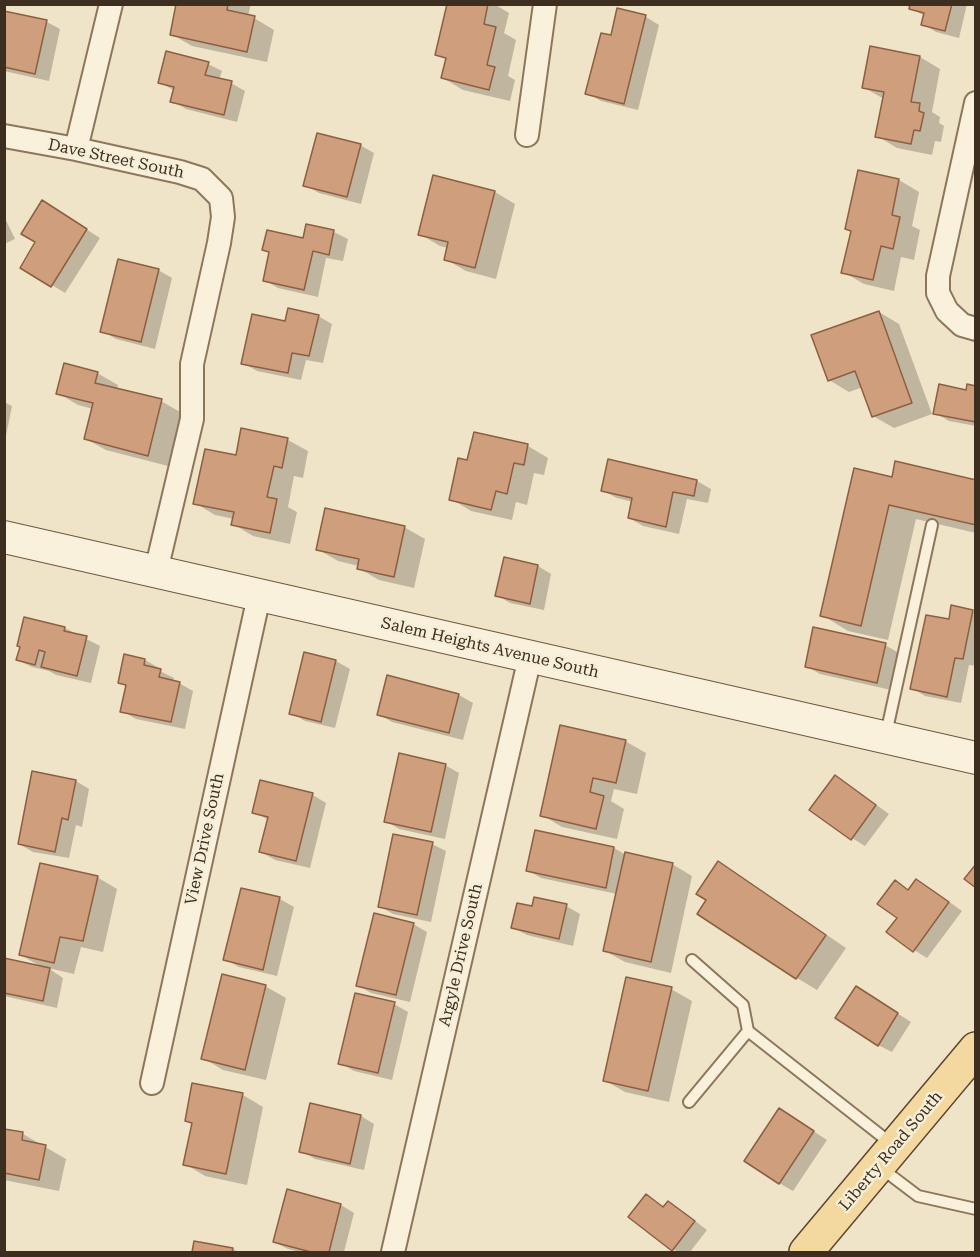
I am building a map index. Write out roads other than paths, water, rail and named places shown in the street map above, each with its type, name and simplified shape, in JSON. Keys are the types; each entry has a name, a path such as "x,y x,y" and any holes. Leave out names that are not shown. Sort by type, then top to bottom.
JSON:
{"main road":[{"name":"Liberty Road South","path":"807,1252 975,1049"}],"street":[{"path":"76,149 111,4"},
{"path":"528,135 545,4"},
{"path":"975,103 938,276 938,293 947,311 962,325 975,329"},
{"name":"Dave Street South","path":"4,136 180,172 202,179 220,198 223,217 219,243 192,364 192,419 156,572"},
{"name":"Salem Heights Avenue South","path":"4,537 975,758"},
{"name":"View Drive South","path":"152,1083 259,596"},
{"name":"Argyle Drive South","path":"393,1252 530,657"}],"lane":[{"path":"885,737 932,525"},
{"path":"692,960 743,1005 748,1031 887,1156 918,1196 975,1209"},
{"path":"689,1102 748,1031"}]}
